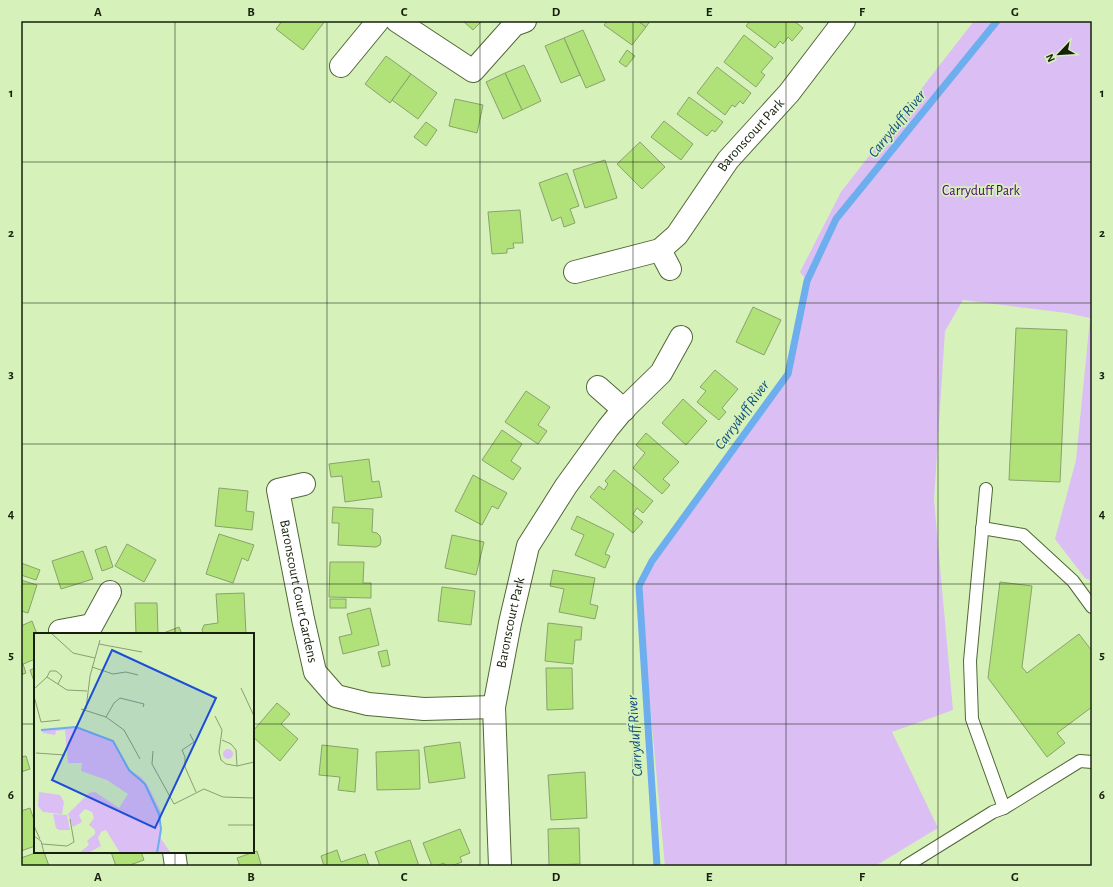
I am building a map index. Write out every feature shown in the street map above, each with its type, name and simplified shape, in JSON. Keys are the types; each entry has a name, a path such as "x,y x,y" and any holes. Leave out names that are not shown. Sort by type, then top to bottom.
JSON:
{"street":[{"path":"341,66 378,21"},
{"path":"397,21 473,71 514,25 525,21"},
{"name":"Baronscourt Park","path":"575,272 660,250 677,235 728,160 789,93 844,21"},
{"path":"660,250 670,269"},
{"name":"Baronscourt Park","path":"500,866 494,707 510,623 528,546 566,486 608,428 661,373 681,337"},
{"path":"598,387 624,410"},
{"name":"Baronscourt Court Gardens","path":"304,484 278,490 303,619 315,672 336,696 368,704 424,709 494,707"},
{"path":"60,631 93,630 110,592"},
{"path":"174,853 176,866"}],"lane":[{"path":"986,489 970,661 972,719 1004,808"},
{"path":"982,528 1022,535 1073,581 1092,607"},
{"path":"906,866 1080,761 1092,762"}],"green space":[{"name":"Carryduff Park","path":"974,21 1092,21 1092,581 1085,578 1055,539 1076,460 1090,318 1067,313 963,300 945,331 934,500 953,710 892,732 938,828 875,866 665,866 639,586 652,561 788,374 807,281 800,272 841,192"}],"building":[{"path":"282,21 325,21 303,50 276,29"},
{"path":"463,21 482,21 473,30"},
{"path":"607,21 638,21 646,27 632,45 604,25"},
{"path":"638,21 650,21 646,27"},
{"path":"750,21 794,21 803,28 792,41 788,37 783,44 780,41 775,48 746,26"},
{"path":"583,30 605,80 586,88 564,38"},
{"path":"744,35 773,58 761,72 765,75 756,87 724,62"},
{"path":"564,38 580,75 561,83 545,46"},
{"path":"627,50 635,56 626,67 619,62"},
{"path":"386,56 411,74 390,103 365,84"},
{"path":"524,65 541,101 522,110 505,73"},
{"path":"717,67 751,93 743,104 740,101 735,107 732,105 725,115 697,93"},
{"path":"505,73 522,110 503,119 486,82"},
{"path":"411,74 437,93 418,119 392,100"},
{"path":"689,97 723,122 715,132 712,130 707,136 677,114"},
{"path":"455,99 483,105 477,133 449,126"},
{"path":"664,121 693,144 681,160 651,137"},
{"path":"426,122 437,130 426,146 414,137"},
{"path":"640,142 665,167 642,189 617,164"},
{"path":"605,160 617,198 585,208 573,170"},
{"path":"567,173 579,206 570,209 575,223 564,227 561,217 552,221 539,183"},
{"path":"520,210 523,243 513,243 514,248 507,249 507,253 492,254 488,212"},
{"path":"753,307 781,320 764,355 736,342"},
{"path":"1016,328 1067,330 1060,482 1009,480"},
{"path":"715,370 738,389 722,408 726,412 719,420 697,402 706,391 700,387"},
{"path":"526,391 550,407 538,425 547,431 538,444 505,422"},
{"path":"683,399 707,421 686,445 662,423"},
{"path":"502,430 522,444 511,461 521,468 513,480 482,460"},
{"path":"646,433 679,462 663,479 670,485 662,494 633,468 645,453 636,445"},
{"path":"369,459 372,482 379,481 382,497 345,502 342,476 331,477 329,464"},
{"path":"614,470 653,501 643,513 637,508 633,514 643,522 633,533 590,497 599,486 604,490 608,484 605,481"},
{"path":"473,475 507,493 498,509 492,506 482,525 455,511"},
{"path":"219,488 248,491 246,511 254,512 252,530 215,526"},
{"path":"333,507 373,509 372,532 377,533 380,536 380,545 376,547 338,545 339,523 332,523"},
{"path":"577,516 614,534 605,554 610,556 605,568 575,555 584,535 571,529"},
{"path":"219,534 254,545 248,561 242,558 233,583 206,574"},
{"path":"452,535 484,542 476,575 445,568"},
{"path":"127,544 156,560 144,582 115,566"},
{"path":"106,546 113,567 102,571 95,550"},
{"path":"83,551 93,579 61,589 52,561"},
{"path":"330,562 364,562 363,583 371,583 371,598 329,597"},
{"path":"21,563 40,570 36,580 21,575"},
{"path":"553,570 595,578 590,604 598,606 595,619 559,612 564,589 550,586"},
{"path":"21,580 37,585 28,613 21,611"},
{"path":"1000,582 1032,586 1022,667 1027,673 1079,634 1092,651 1092,707 1057,733 1065,743 1047,757 988,678"},
{"path":"442,587 475,591 471,625 438,621"},
{"path":"244,593 246,633 203,633 202,630 204,625 218,623 216,594"},
{"path":"330,599 346,599 346,608 330,608"},
{"path":"135,603 157,603 158,633 136,633"},
{"path":"370,608 379,645 343,654 339,637 352,634 347,614"},
{"path":"32,621 37,633 34,633 34,659 21,665 21,626"},
{"path":"548,623 582,627 581,640 575,640 573,664 545,661"},
{"path":"179,627 182,633 164,633"},
{"path":"387,650 390,665 382,667 378,652"},
{"path":"23,664 26,673 21,675 21,665"},
{"path":"34,668 34,681 30,670"},
{"path":"546,668 572,668 573,709 547,710"},
{"path":"277,703 290,714 281,724 298,739 280,761 254,738 254,730"},
{"path":"460,742 465,778 429,783 424,747"},
{"path":"322,745 358,749 355,792 338,790 340,777 319,775"},
{"path":"419,750 420,789 377,790 376,752"},
{"path":"26,756 30,769 21,772 21,757"},
{"path":"585,772 587,818 551,820 548,775"},
{"path":"30,808 34,820 34,846 21,851 21,811"},
{"path":"579,828 580,864 549,865 548,829"},
{"path":"460,829 470,853 460,857 462,862 451,866 445,866 444,863 432,866 423,843"},
{"path":"410,840 419,866 380,866 375,852"},
{"path":"337,850 341,862 365,854 369,866 324,866 321,856"},
{"path":"257,851 261,864 254,866 240,866 237,858"},
{"path":"35,853 44,853 49,866 21,866 21,858"},
{"path":"111,853 141,853 144,860 127,866 116,866"}],"waterway":[{"name":"Carryduff River","path":"657,866 639,586 652,561 788,374 807,281 836,219 997,21"}]}
